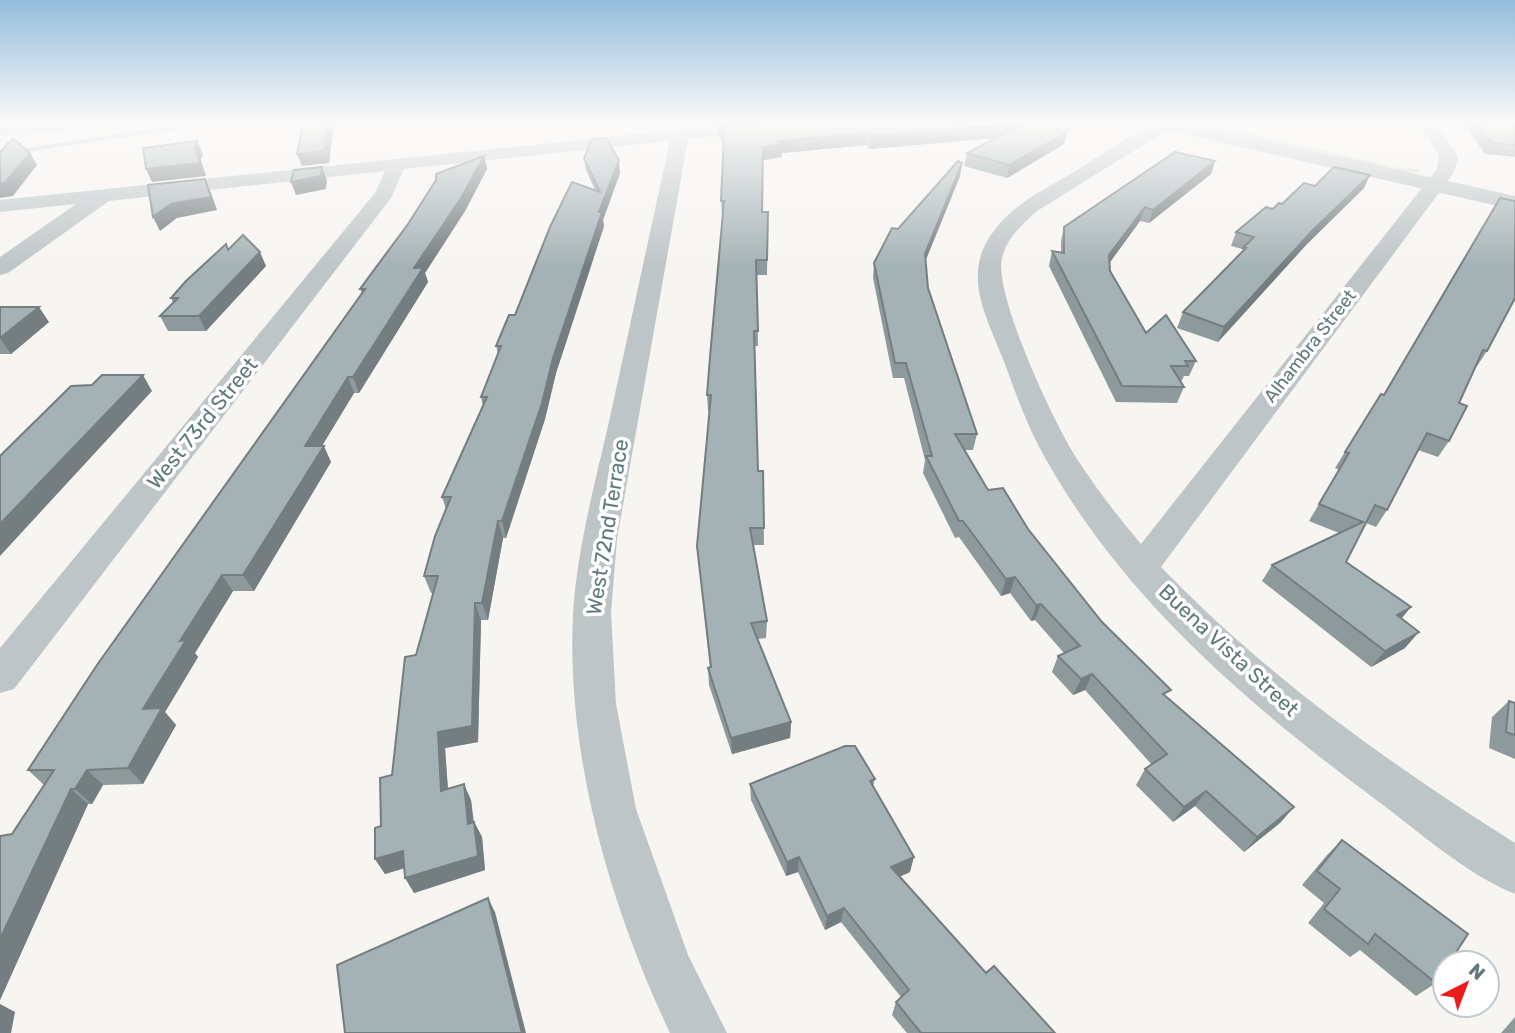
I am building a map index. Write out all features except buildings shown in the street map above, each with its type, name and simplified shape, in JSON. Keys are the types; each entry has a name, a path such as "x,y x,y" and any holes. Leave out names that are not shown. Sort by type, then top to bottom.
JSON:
{"street":[{"path":"0,206 341,170"},
{"name":"West 73rd Street","path":"0,677 384,194 394,170"},
{"name":"West 72nd Terrace","path":"673,170 600,539 592,613 596,704 613,809 666,967 699,1033"},
{"name":"Buena Vista Street","path":"1091,170 1014,219 995,245 989,260 991,298 1050,439 1066,468 1111,532 1202,631 1356,761 1515,870"},
{"path":"1373,170 1515,203"},
{"name":"Alhambra Street","path":"1142,567 1446,170"},
{"path":"0,268 78,211 107,196"}],"shaded area":[{"path":"1397,170 1419,170 1417,173"}]}
